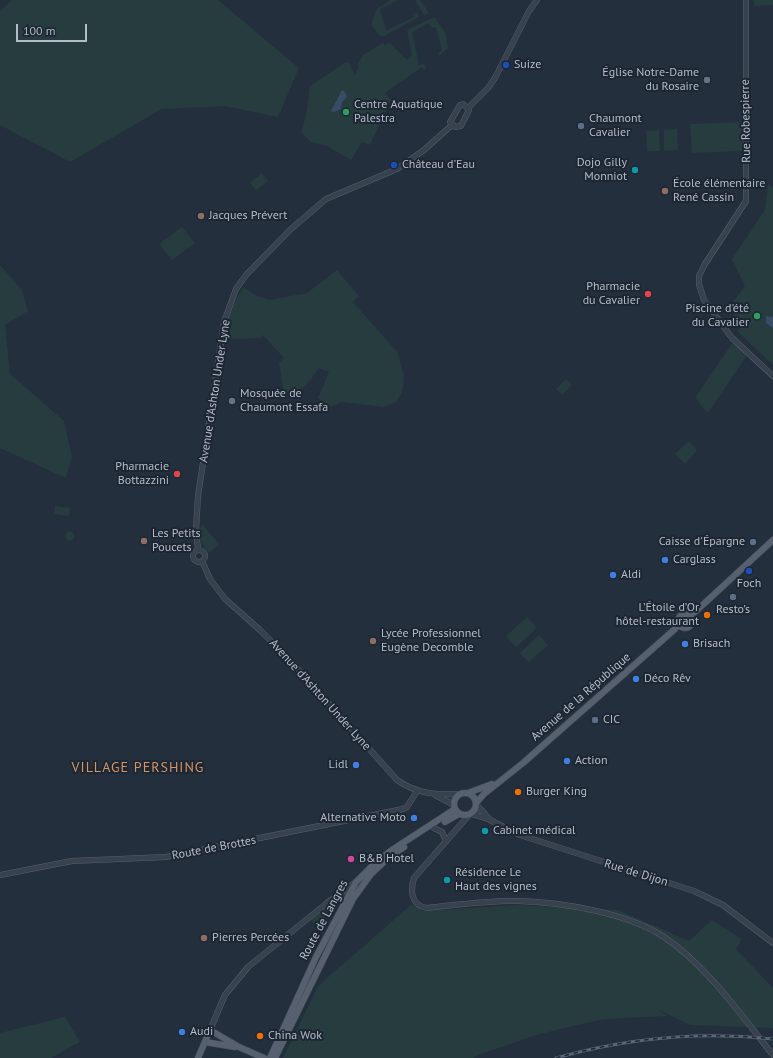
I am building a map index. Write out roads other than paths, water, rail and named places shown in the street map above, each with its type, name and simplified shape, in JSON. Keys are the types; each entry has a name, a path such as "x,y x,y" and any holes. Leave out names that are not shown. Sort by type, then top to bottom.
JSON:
{"main road":[{"path":"689,617 691,622 689,626 685,628 678,627 678,619 681,616 689,617 773,540"},
{"name":"Avenue de la République","path":"476,804 484,794 523,763 678,627"},
{"name":"Avenue de la République","path":"468,793 501,780"},
{"path":"468,793 473,796 476,804 470,814 457,811 455,800 460,794 468,793"},
{"name":"Route de Langres","path":"275,1058 352,899 361,885 393,854 434,828 457,811"},
{"name":"Route de Langres","path":"270,1058 328,934 356,882 376,862 392,850 457,811"},
{"path":"198,1058 210,1030 239,1047 264,1058"},
{"path":"205,1042 239,1047"}],"street":[{"path":"452,126 450,122 457,107 463,104 468,108 488,88 495,78 528,11 537,0"},
{"name":"Rue Robespierre","path":"746,0 746,200 699,276 699,284 704,300 732,338 773,376"},
{"name":"Avenue d'Ashton Under Lyne","path":"198,549 196,529 197,504 221,337 228,307 236,289 246,276 291,229 326,199 397,169 424,150 452,126 461,126 467,116 468,108"},
{"path":"198,549 203,550 205,554 202,561 198,562 193,559 193,553 198,549"},
{"name":"Avenue d'Ashton Under Lyne","path":"202,561 210,579 225,599 260,630 290,660 331,704 397,780 417,791 434,795 460,794"},
{"name":"Route de Brottes","path":"0,875 72,861 166,857 217,848 403,809 407,807 417,791"},
{"name":"Avenue d'Ashton Under Lyne","path":"434,795 457,811"},
{"name":"Rue de Dijon","path":"476,804 490,820"},
{"path":"457,811 460,825"},
{"path":"470,814 417,873 413,882 412,895 415,902 422,907 518,901 575,907 609,914 641,925 664,937 700,969 726,996 773,1055"},
{"name":"Rue de Dijon","path":"470,814 490,820 520,835 694,891 714,900 773,943"},
{"path":"434,828 442,832 446,841"},
{"path":"210,1030 226,995 239,976 248,967 356,882"}],"water":[{"path":"342,90 345,92 347,97 342,102 341,109 334,112 331,111"},
{"path":"766,316 773,317 773,328 766,323"}],"railway":[{"path":"556,1058 610,1045 664,1038 718,1036 773,1039"}],"place":[{"name":"Suize","path":"506,65"},
{"name":"Église Notre-Dame du Rosaire","path":"707,80"},
{"name":"Centre Aquatique Palestra","path":"346,112"},
{"name":"Chaumont Cavalier","path":"581,126"},
{"name":"Château d'Eau","path":"394,165"},
{"name":"Dojo Gilly Monniot","path":"635,170"},
{"name":"École élémentaire René Cassin","path":"665,191"},
{"name":"Jacques Prévert","path":"201,216"},
{"name":"Pharmacie du Cavalier","path":"648,294"},
{"name":"Piscine d'été du Cavalier","path":"757,316"},
{"name":"Mosquée de Chaumont Essafa","path":"232,401"},
{"name":"Pharmacie Bottazzini","path":"177,474"},
{"name":"Les Petits Poucets","path":"144,541"},
{"name":"Caisse d'Épargne","path":"753,542"},
{"name":"Carglass","path":"665,560"},
{"name":"Foch","path":"749,571"},
{"name":"Aldi","path":"613,575"},
{"name":"Resto’s","path":"733,597"},
{"name":"L’Étoile d’Or hôtel-restaurant","path":"707,615"},
{"name":"Lycée Professionnel Eugène Decomble","path":"373,641"},
{"name":"Brisach","path":"685,644"},
{"name":"Déco Rêv","path":"636,679"},
{"name":"CIC","path":"595,720"},
{"name":"Action","path":"567,761"},
{"name":"Lidl","path":"356,765"},
{"name":"Burger King","path":"518,792"},
{"name":"Alternative Moto","path":"414,818"},
{"name":"Cabinet médical","path":"485,831"},
{"name":"B&B Hotel","path":"351,859"},
{"name":"Résidence Le Haut des vignes","path":"447,880"},
{"name":"Pierres Percées","path":"204,938"},
{"name":"Audi","path":"182,1032"},
{"name":"China Wok","path":"260,1036"}],"district":[{"name":"VILLAGE PERSHING","path":"138,768"}]}
